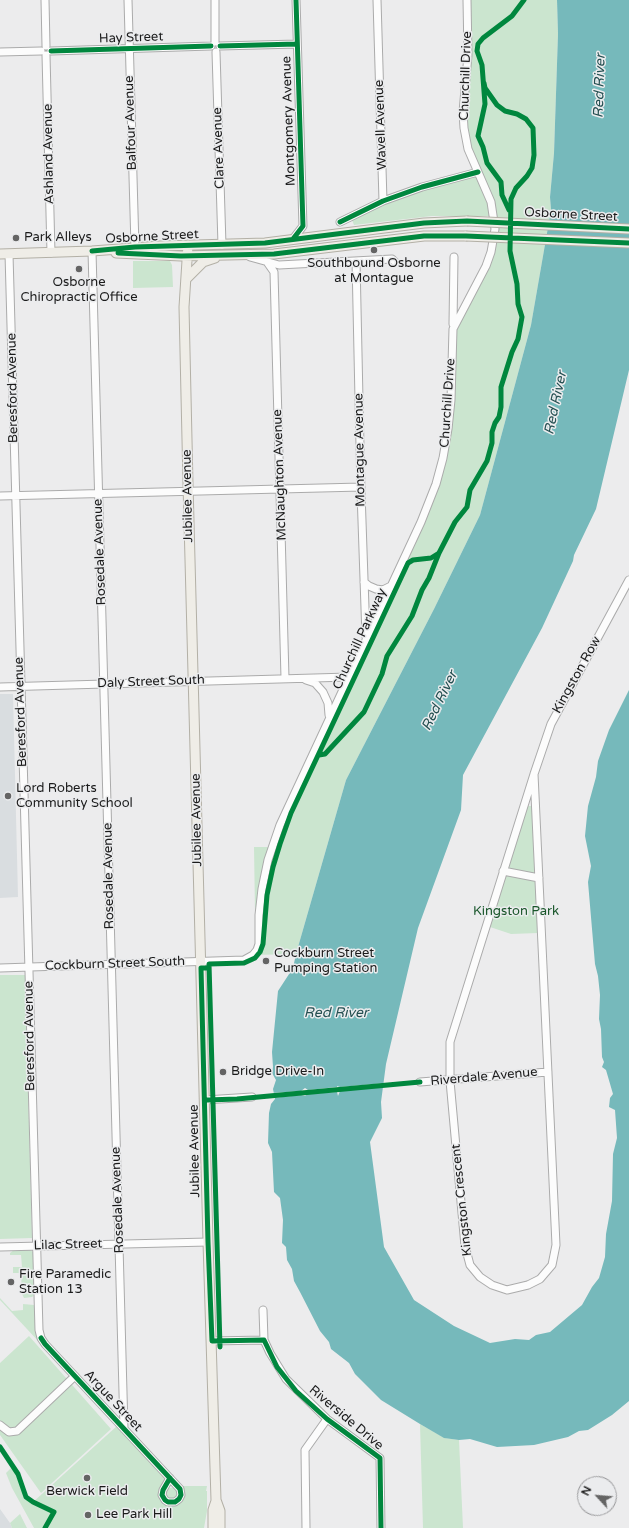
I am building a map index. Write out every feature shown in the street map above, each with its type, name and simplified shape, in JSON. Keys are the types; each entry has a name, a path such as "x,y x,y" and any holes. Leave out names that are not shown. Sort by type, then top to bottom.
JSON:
{"main road":[{"name":"Osborne Street","path":"4,254 92,251 135,247 265,243 424,223 467,221 629,229"},
{"name":"Osborne Street","path":"92,251 134,255 184,256 274,254 424,236 466,236 629,243"},
{"name":"Jubilee Avenue","path":"184,245 186,279 184,307"},
{"path":"186,279 204,262 220,255"},
{"name":"Jubilee Avenue","path":"184,256 181,278 184,307 216,1500 213,1510 213,1528"},
{"name":"Jubilee Avenue","path":"216,1500 220,1511 220,1528"},
{"path":"207,1528 213,1510"}],"street":[{"name":"Ashland Avenue","path":"45,0 50,253"},
{"name":"Balfour Avenue","path":"128,0 135,247"},
{"name":"Clare Avenue","path":"214,0 222,245"},
{"name":"Montgomery Avenue","path":"293,239 303,226 296,0"},
{"name":"Wavell Avenue","path":"377,0 383,201"},
{"name":"Churchill Drive","path":"453,329 486,266 491,252 495,229 491,202 468,148 464,128 463,112 468,55 467,0"},
{"name":"Hay Street","path":"0,52 298,44"},
{"path":"340,222 383,201 422,187 478,172"},
{"name":"Rosedale Avenue","path":"92,251 98,494 105,683 124,1429"},
{"name":"Beresford Avenue","path":"4,254 16,496 20,687 40,1338"},
{"name":"Osborne Street","path":"238,255 279,265 392,260 395,262"},
{"name":"Churchill Drive","path":"253,955 259,944 259,915 262,889 274,843 288,807 429,504 436,484 443,458 448,429 453,329 454,257"},
{"name":"Montague Avenue","path":"356,261 366,638"},
{"path":"267,262 274,272 279,265"},
{"name":"McNaughton Avenue","path":"274,272 285,678"},
{"path":"0,496 361,487"},
{"name":"Kingston Row","path":"534,774 554,718 629,580"},
{"path":"364,582 376,589 383,590 391,586"},
{"name":"Daly Street South","path":"0,687 349,677"},
{"name":"Daly Street South","path":"302,678 315,683 324,692 330,710 328,720"},
{"name":"Kingston Crescent","path":"534,774 555,1249 552,1265 540,1279 528,1285 507,1290 492,1286 480,1277 470,1265 464,1246 449,1053 450,1042 534,774"},
{"path":"503,871 539,878"},
{"name":"Cockburn Street South","path":"0,968 244,960 253,955"},
{"name":"Riverdale Avenue","path":"420,1082 548,1072"},
{"path":"205,1100 252,1097"},
{"name":"Lilac Street","path":"0,1247 208,1242"},
{"path":"212,1340 264,1340 263,1310"},
{"name":"Argue Street","path":"40,1338 170,1478"},
{"name":"Riverside Drive","path":"264,1340 286,1379 327,1419 380,1458 381,1528"},
{"path":"0,1425 9,1432 17,1431 75,1376"},
{"path":"306,1528 305,1450 327,1419"}],"shaded area":[{"name":"Lord Roberts Community School","path":"0,694 13,694 18,897 0,898"},
{"path":"0,1509 10,1523 12,1528 0,1528"}],"green space":[{"path":"467,0 557,0 558,34 554,153 550,197 551,210 531,325 480,515 434,609 346,780 296,954 253,955 257,950 259,915 274,843 429,504 448,429 453,329 486,266 494,215 464,128"},
{"path":"476,175 488,202 491,216 432,216 354,225 352,220 384,204 429,188"},
{"path":"133,261 170,261 172,265 173,287 133,288"},
{"name":"Kingston Park","path":"528,806 532,806 538,933 511,934 490,927"},
{"path":"254,847 268,847 259,883 255,913"},
{"path":"0,975 25,975 32,1238 0,1239"},
{"path":"29,1249 34,1254 35,1294 32,1297 24,1298 22,1294 21,1273 13,1273 13,1267 22,1267 21,1255 10,1255 10,1253 14,1250"},
{"path":"0,1298 12,1311 23,1310 23,1304 34,1305 40,1343 0,1300"},
{"path":"29,1336 111,1429 41,1493 0,1435 0,1363"},
{"path":"420,1424 445,1438 459,1440 463,1528 423,1528"},
{"path":"117,1426 163,1476 165,1480 165,1503 184,1495 182,1486 207,1486 207,1511 204,1528 34,1528 12,1488 6,1473 12,1467 26,1498 32,1503"},
{"path":"172,1487 176,1489 178,1493 176,1497 172,1499 168,1497 166,1493 168,1489"},
{"path":"20,1514 27,1528 12,1528 10,1523"}],"water":[{"name":"Red River","path":"557,0 629,0 629,370 596,509 542,628 463,775 461,810 418,928 386,1064 381,1102 382,1118 370,1142 384,1247 414,1300 454,1326 490,1343 515,1339 529,1340 536,1335 550,1332 582,1305 599,1278 605,1257 606,1234 612,1201 613,1154 617,1138 615,1110 609,1107 610,1098 613,1094 606,1070 602,1067 604,1062 602,1057 601,1029 599,1019 600,995 595,964 588,882 591,866 585,836 588,806 596,777 598,761 609,730 629,690 629,1401 612,1415 588,1430 579,1431 568,1437 534,1445 497,1447 470,1439 459,1440 444,1438 420,1424 381,1400 355,1374 349,1363 331,1349 329,1342 320,1331 294,1281 292,1269 287,1260 286,1247 282,1243 283,1220 280,1198 274,1192 272,1152 268,1143 269,1113 271,1104 275,1099 273,1089 276,1080 272,1073 272,1052 278,991 293,968 346,780 434,609 480,515 531,325 551,210 550,197 554,153 558,34"}],"pier":[{"path":"385,1083 385,1087 340,1091 338,1096 337,1092 273,1098 272,1093 301,1091 305,1088 308,1090 337,1086"}],"cycle path":[{"path":"293,239 303,226 296,0"},
{"path":"509,210 502,195 501,182 487,163 483,147 478,136 485,104 482,65 477,51 478,44 483,38 512,16 524,0"},
{"path":"220,46 297,44"},
{"path":"51,51 211,46"},
{"name":"Churchill Parkway","path":"220,1347 209,964 244,963 255,958 260,952 263,944 267,895 273,867 291,813 408,563 413,560 431,558 439,553 455,522 467,507 470,490 487,461 492,443 492,432 499,417 501,407 501,387 512,352 518,339 522,317 518,304 517,284 510,251 511,199 516,188 532,168 534,155 533,128 526,119 517,114 505,111 497,105 485,88 484,83"},
{"path":"340,222 383,201 422,187 478,172"},
{"path":"92,251 135,247 265,243 424,223 467,221 629,229"},
{"path":"118,253 181,256 274,254 424,236 466,236 629,243"},
{"path":"319,755 325,754 364,712 382,674 387,656 412,616 439,553"},
{"path":"209,968 201,968 212,1341 264,1340 277,1367 296,1391 327,1419 380,1458 381,1528"},
{"path":"207,1100 237,1099 420,1082"},
{"path":"41,1338 45,1344 180,1489 181,1495 175,1502 168,1502 162,1495 163,1490 170,1478"},
{"path":"0,1447 18,1474 26,1497 54,1512 45,1528"}],"place":[{"name":"Park Alleys","path":"16,238"},
{"name":"Southbound Osborne at Montague","path":"374,250"},
{"name":"Osborne Chiropractic Office","path":"79,269"},
{"name":"Lord Roberts Community School","path":"8,796"},
{"name":"Cockburn Street Pumping Station","path":"266,961"},
{"name":"Bridge Drive-In","path":"223,1072"},
{"name":"Fire Paramedic Station 13","path":"11,1282"},
{"name":"Berwick Field","path":"87,1478"},
{"name":"Lee Park Hill","path":"88,1515"}]}
